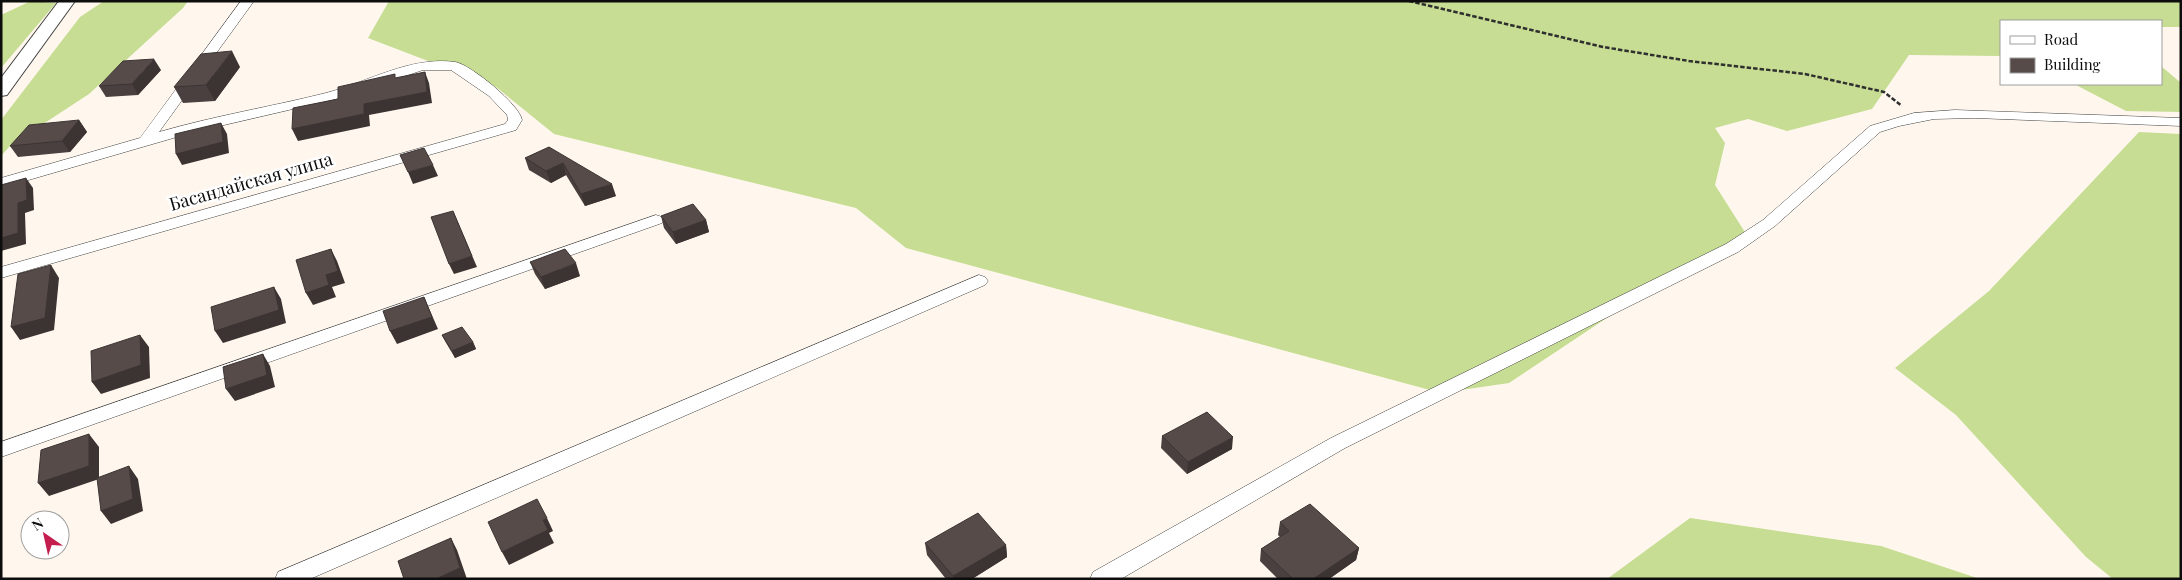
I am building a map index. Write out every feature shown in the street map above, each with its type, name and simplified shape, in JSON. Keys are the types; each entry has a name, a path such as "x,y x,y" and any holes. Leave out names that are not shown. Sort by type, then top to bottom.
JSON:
{"street":[{"path":"1,91 67,1"},
{"path":"1,183 145,141 248,1"},
{"name":"Басандайская улица","path":"1,273 511,127 515,120 514,114 494,93 454,66 435,66 406,70 369,85 331,96 145,141"},
{"path":"1101,579 1338,443 1732,248 1769,223 1875,129 1894,121 1917,117 1965,114 2181,122"},
{"path":"1,450 656,220"},
{"path":"286,579 979,281"}],"path":[{"path":"1409,1 1602,48 1689,61 1805,74 1884,92 1917,117"}],"green space":[{"path":"31,1 56,3 1,68 1,15"},
{"path":"104,1 188,1 183,8 89,94 11,145 1,156 1,120 80,17"},
{"path":"389,1 2181,1 2181,27 2162,27 2162,20 2000,20 2000,56 1909,55 1872,109 1787,131 1748,119 1715,128 1725,143 1715,185 1748,237 1676,272 1509,383 1441,393 906,248 856,208 554,134 496,87 368,38"},
{"path":"2162,67 2181,83 2181,112 2126,111 2076,85 2162,85"},
{"path":"2139,132 2181,134 2181,579 2113,579 2086,557 1956,415 1895,368 1989,291"},
{"path":"1690,518 1881,546 1980,579 1607,579"}],"building":[{"path":"232,51 206,85 174,87 201,54"},
{"path":"154,59 132,84 99,86 123,61"},
{"path":"425,72 427,92 364,104 364,114 292,129 293,108 338,99 338,87 395,74 395,78"},
{"path":"79,120 62,141 10,146 29,125"},
{"path":"221,123 223,142 176,154 175,134"},
{"path":"549,147 612,184 581,194 563,163 546,171 525,158"},
{"path":"424,148 433,165 408,172 400,155"},
{"path":"26,178 27,200 18,203 18,233 1,238 1,185"},
{"path":"693,204 706,220 673,232 661,216"},
{"path":"453,211 472,256 449,264 431,217"},
{"path":"331,249 338,271 326,275 329,285 306,293 296,260"},
{"path":"565,249 576,263 541,277 530,262"},
{"path":"51,265 45,318 11,327 18,274"},
{"path":"274,287 279,310 215,331 211,307"},
{"path":"424,297 432,317 390,331 383,311"},
{"path":"462,327 473,342 452,351 442,335"},
{"path":"140,335 141,365 92,382 91,351"},
{"path":"263,354 267,375 226,389 223,367"},
{"path":"1207,412 1233,437 1188,462 1162,436"},
{"path":"89,434 89,466 38,483 41,450"},
{"path":"129,466 133,499 101,511 97,478"},
{"path":"537,499 547,518 543,520 548,530 502,552 488,522"},
{"path":"1310,504 1359,548 1313,579 1293,579 1261,549 1289,531 1280,522"},
{"path":"978,513 1006,545 953,576 925,543"},
{"path":"451,538 460,568 436,579 404,579 398,561"}]}
